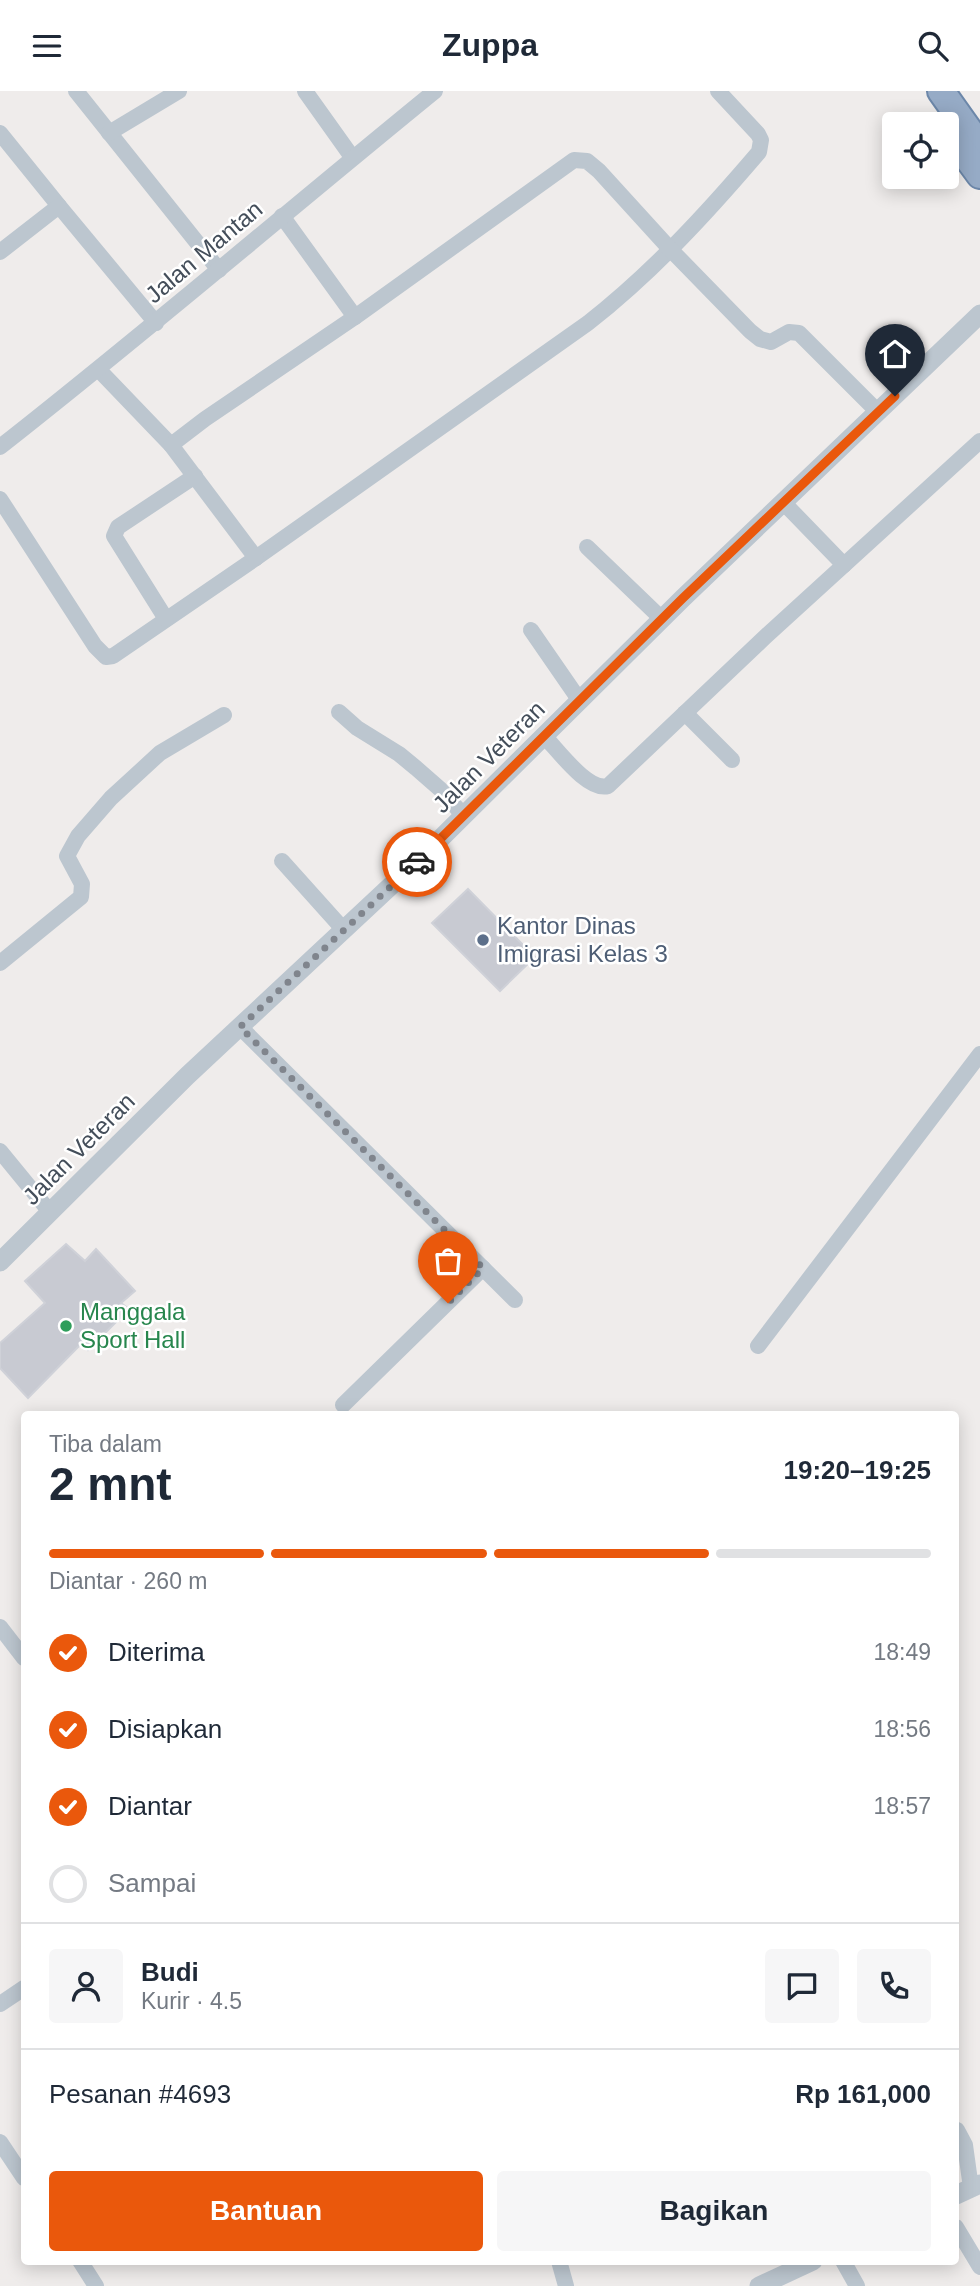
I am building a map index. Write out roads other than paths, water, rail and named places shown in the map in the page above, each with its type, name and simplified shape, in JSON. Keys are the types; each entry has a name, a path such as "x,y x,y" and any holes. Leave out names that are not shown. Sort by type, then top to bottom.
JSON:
{"highway":[{"path":"920,91 963,128"},
{"path":"941,91 963,128 980,175"}],"street":[{"path":"76,91 219,270"},
{"path":"109,133 179,91"},
{"path":"305,91 352,157"},
{"name":"Jalan Mantan","path":"0,447 156,323 352,157 435,91"},
{"path":"0,499 95,646 106,657 113,656 588,323 628,290 670,249 759,152 761,140 758,134 718,91"},
{"path":"0,133 156,323"},
{"path":"171,445 574,160 587,161 599,170 670,249 760,339 771,342 789,332 799,333 878,412"},
{"path":"0,252 59,206"},
{"path":"282,216 355,317"},
{"name":"Jalan Veteran","path":"0,1262 187,1076 464,815 662,619 980,314"},
{"path":"99,369 171,445 256,558"},
{"path":"544,736 587,782 602,788 608,786 765,637 980,440"},
{"path":"166,619 114,536 118,527 195,477"},
{"path":"783,502 844,565"},
{"path":"587,547 662,619"},
{"path":"531,630 580,701"},
{"path":"339,712 357,728 416,768 464,815"},
{"path":"685,713 732,760"},
{"path":"0,963 81,897 82,884 68,859 68,852 78,836 111,798 160,754 224,715"},
{"path":"282,861 343,929"},
{"path":"240,1027 515,1300"},
{"path":"758,1346 980,1054"},
{"path":"0,1151 50,1212"},
{"path":"343,1405 483,1268"},
{"path":"0,1627 21,1654"},
{"path":"0,2004 21,1990"},
{"path":"959,2134 965,2145 969,2189"},
{"path":"0,2143 21,2174"},
{"path":"959,2232 980,2267"},
{"path":"82,2265 89,2284"},
{"path":"560,2265 566,2286"},
{"path":"759,2286 804,2265"},
{"path":"845,2265 857,2286"}],"place":[{"name":"Kantor Dinas Imigrasi Kelas 3","path":"483,940"},
{"name":"Manggala Sport Hall","path":"66,1326"}]}
